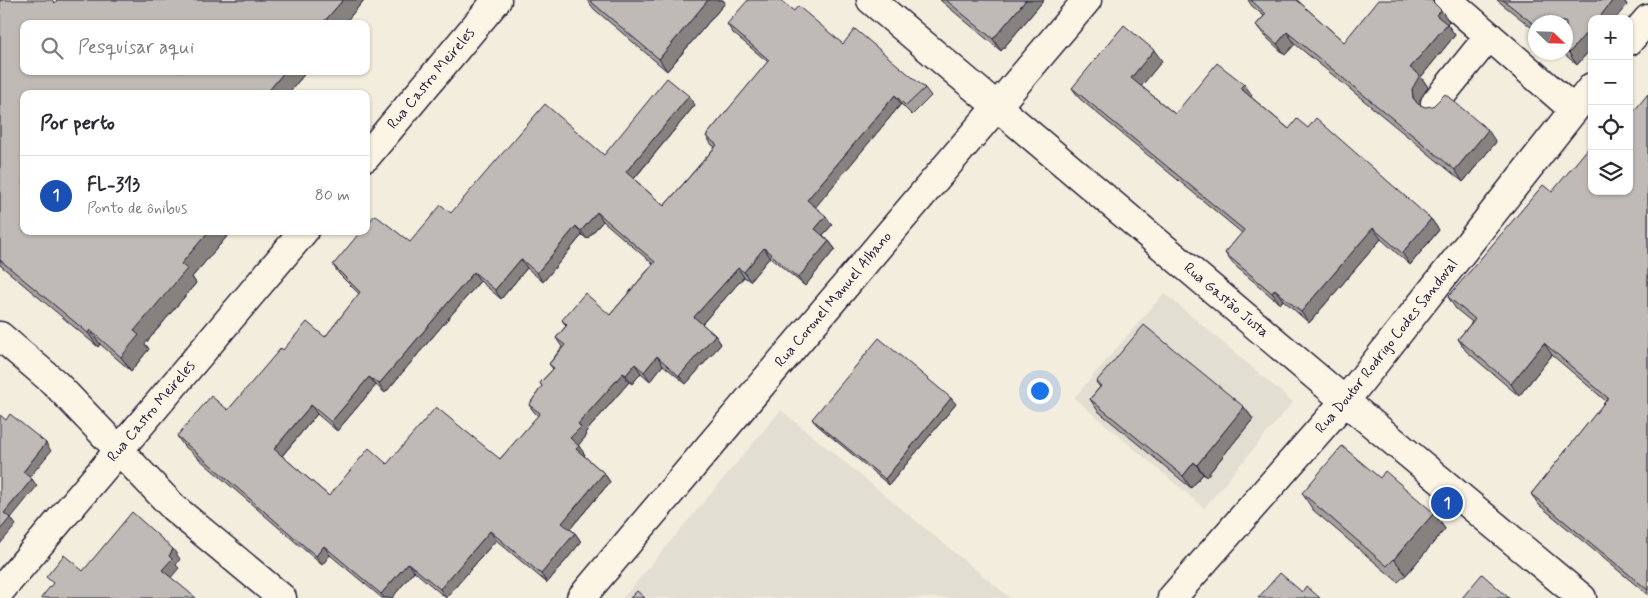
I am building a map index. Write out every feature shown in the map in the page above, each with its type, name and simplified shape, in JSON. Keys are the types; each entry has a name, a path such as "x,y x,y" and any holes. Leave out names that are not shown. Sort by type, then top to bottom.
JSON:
{"street":[{"name":"Rua Castro Meireles","path":"370,152 497,0"},
{"name":"Rua Gastão Justa","path":"871,0 1345,401 1582,598"},
{"name":"Rua Coronel Manuel Albano","path":"581,598 999,107 1087,0"},
{"path":"1448,0 1574,110"},
{"path":"1633,36 1648,19"},
{"path":"1435,103 1489,36"},
{"name":"Rua Doutor Rodrigo Codes Sandoval","path":"1172,598 1345,401 1588,91"},
{"name":"Rua Castro Meireles","path":"0,591 301,235"},
{"path":"0,336 56,384 174,508 282,598"}],"shaded area":[{"path":"1164,293 1293,402 1204,508 1074,398"},
{"path":"781,410 1010,598 623,598"}],"building":[{"path":"0,0 52,0 55,3 57,0 343,0 326,20 20,20 20,75 282,75 269,90 20,90 20,235 206,235 181,264 187,269 134,331 139,335 121,357 90,330 88,333 0,260"},
{"path":"589,0 708,0 659,59"},
{"path":"748,0 780,0 794,11 798,6 843,44 855,29 925,88 906,106 895,95 807,200 826,216 815,229 829,241 798,278 764,248 744,272 738,268 694,317 715,335 679,376 657,356 644,372 635,364 626,375 623,373 578,424 581,427 570,438 579,446 576,449 604,473 562,523 575,533 541,574 490,531 440,589 408,563 381,594 324,546 316,556 177,436 211,396 228,410 281,348 283,350 307,322 325,337 360,292 333,265 358,235 370,235 370,221 375,215 410,242 441,205 451,213 545,104 604,155 667,78 689,96 626,172 664,206 717,145 706,136 769,60 727,24","holes":["597,212 655,262 610,315 585,293 562,320 567,325 556,338 565,345 549,364 554,368 540,383 542,386 529,405 540,413 500,459 436,407 387,464 369,448 329,496 274,449 311,405 331,422 369,377 379,384 474,272 495,290 521,259 537,273 576,226 581,231"]},
{"path":"946,0 1026,0 993,39"},
{"path":"1251,0 1297,0 1344,42 1378,0 1431,0 1441,10 1436,15 1447,24 1410,68 1420,75 1412,89 1413,98 1418,104 1425,107 1433,106 1445,94 1488,130 1455,170 1287,32 1277,44 1256,25 1266,14"},
{"path":"1503,0 1613,0 1601,15 1588,15 1588,31 1573,48 1573,15 1528,15 1528,20"},
{"path":"1124,25 1154,50 1131,78 1175,114 1217,63 1244,84 1240,88 1289,129 1297,119 1308,128 1316,118 1431,219 1402,253 1373,228 1301,312 1275,289 1272,293 1225,253 1244,230 1072,88"},
{"path":"1648,94 1648,590 1531,494 1608,398 1544,343 1511,384 1458,339 1475,319 1448,297 1543,185 1552,192 1588,148 1588,195 1633,195 1633,112"},
{"path":"1144,325 1244,407 1197,465 1194,462 1183,476 1090,399 1101,386 1096,382"},
{"path":"879,338 951,398 885,479 812,419"},
{"path":"10,414 46,443 23,472 32,479 4,513 10,518 0,530 0,415 6,420"},
{"path":"1342,446 1380,478 1385,471 1434,513 1387,566 1302,493"},
{"path":"132,512 173,549 169,556 172,559 162,570 196,598 41,598 53,583 46,577 64,555 83,571"},
{"path":"1280,573 1302,592 1306,586 1320,598 1258,598"},
{"path":"1482,574 1509,598 1462,598"},
{"path":"637,591 645,598 630,598"}],"place":[{"name":"FL-313","path":"1447,503"}]}
